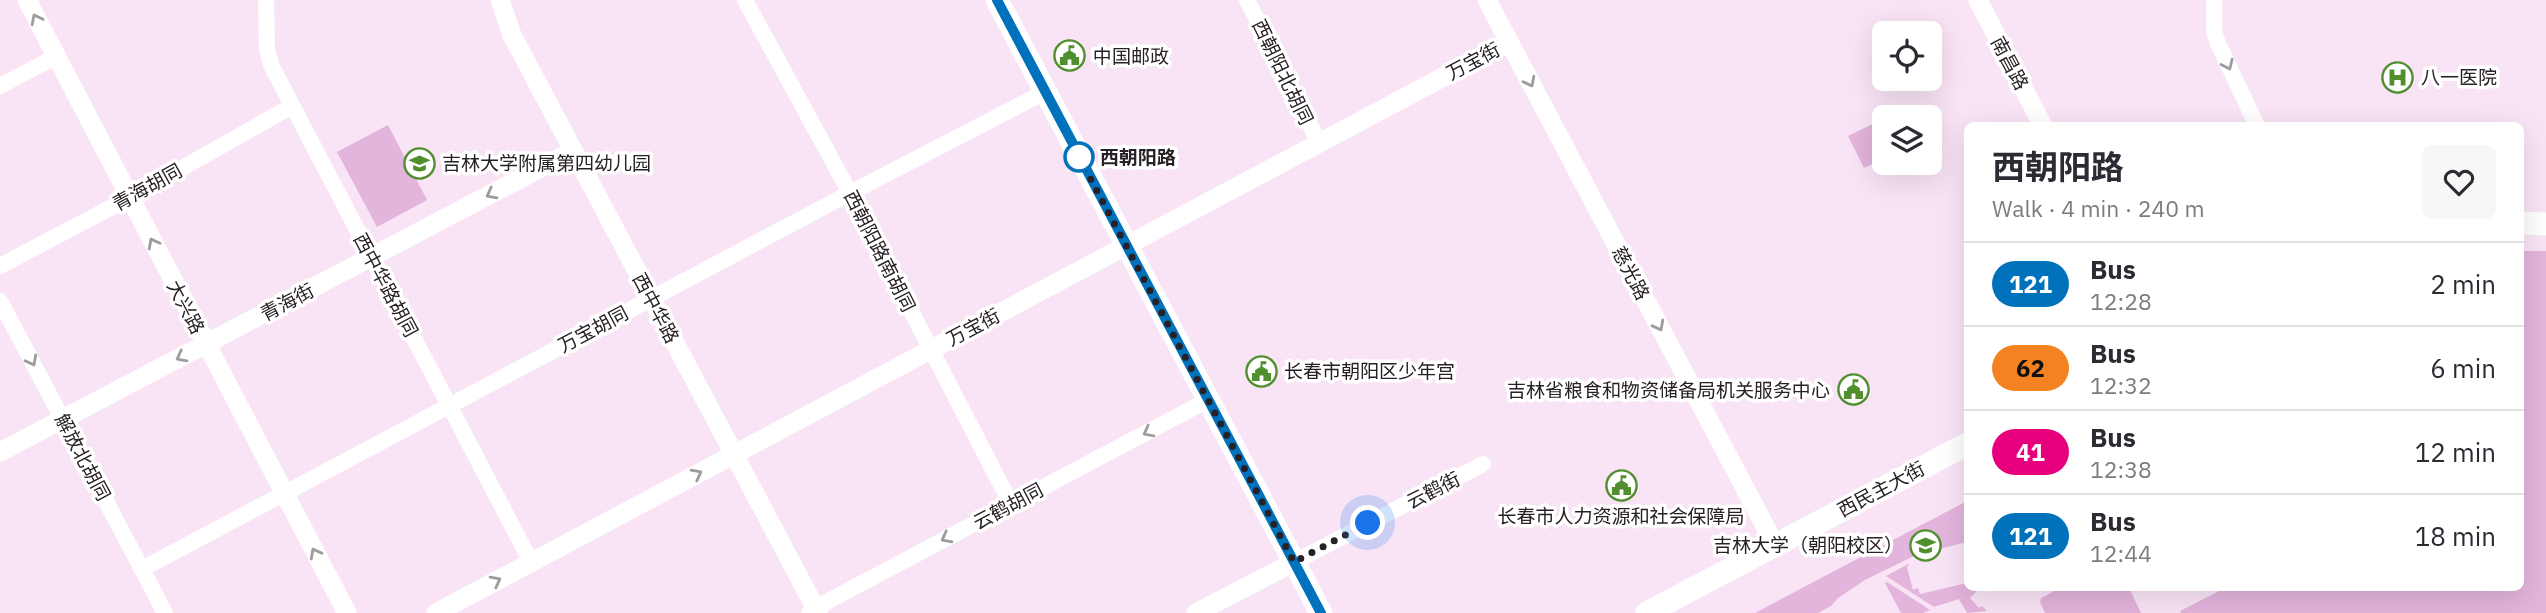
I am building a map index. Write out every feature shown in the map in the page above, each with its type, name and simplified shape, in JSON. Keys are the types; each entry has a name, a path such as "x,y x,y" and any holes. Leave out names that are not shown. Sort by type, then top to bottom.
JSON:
{"main road":[{"path":"997,0 1321,613"},
{"path":"2524,223 2546,224"},
{"name":"西民主大街","path":"1647,613 1964,446"}],"street":[{"name":"大兴路","path":"27,0 347,613"},
{"name":"西中华路胡同","path":"266,0 268,56 531,562"},
{"name":"西中华路","path":"499,0 512,35 734,454 814,612"},
{"name":"西朝阳路南胡同","path":"745,0 850,193 1011,504"},
{"name":"西朝阳北胡同","path":"1247,0 1318,143"},
{"name":"慈光路","path":"1487,0 1775,545"},
{"name":"南昌路","path":"1978,0 2041,122"},
{"path":"2214,0 2214,31 2217,41 2255,122"},
{"name":"万宝街","path":"436,613 1509,42"},
{"path":"0,86 55,57"},
{"name":"万宝胡同","path":"142,569 1045,92"},
{"name":"青海胡同","path":"0,266 129,198 292,106"},
{"name":"青海街","path":"0,452 573,151"},
{"name":"解放北胡同","path":"0,301 165,613"},
{"name":"云鹤胡同","path":"814,612 1208,400"},
{"name":"云鹤街","path":"1196,613 1483,464"}],"shaded area":[{"path":"1872,124 1872,164 1864,168 1848,136"},
{"path":"388,125 427,200 377,227 337,152"},
{"path":"2524,251 2546,251 2546,613 2180,611 2219,591 2524,591"},
{"path":"1964,503 1964,543 1916,555 1865,580 1818,613 1755,613"},
{"path":"1910,563 1907,567 1913,590 1918,588 1920,594 1964,584 1964,591 1977,591 1970,598 1979,608 1982,606 1987,611 1967,613 1959,599 1934,607 1886,576"},
{"path":"1885,583 1930,610 1923,613 1901,613"},
{"path":"2054,591 2130,591 2141,613 2045,613 2041,598"}],"bus line":[{"name":"121","path":"997,0 1321,613"}],"place":[{"name":"中国邮政","path":"1070,56"},
{"name":"八一医院","path":"2398,77"},
{"name":"西朝阳路","path":"1079,157"},
{"name":"吉林大学附属第四幼儿园","path":"419,163"},
{"name":"长春市朝阳区少年宫","path":"1261,371"},
{"name":"吉林省粮食和物资储备局机关服务中心","path":"1853,390"},
{"name":"长春市人力资源和社会保障局","path":"1621,485"},
{"name":"吉林大学（朝阳校区）","path":"1926,545"}],"route":[{"path":"1079,157 1294,562 1368,523"}]}
